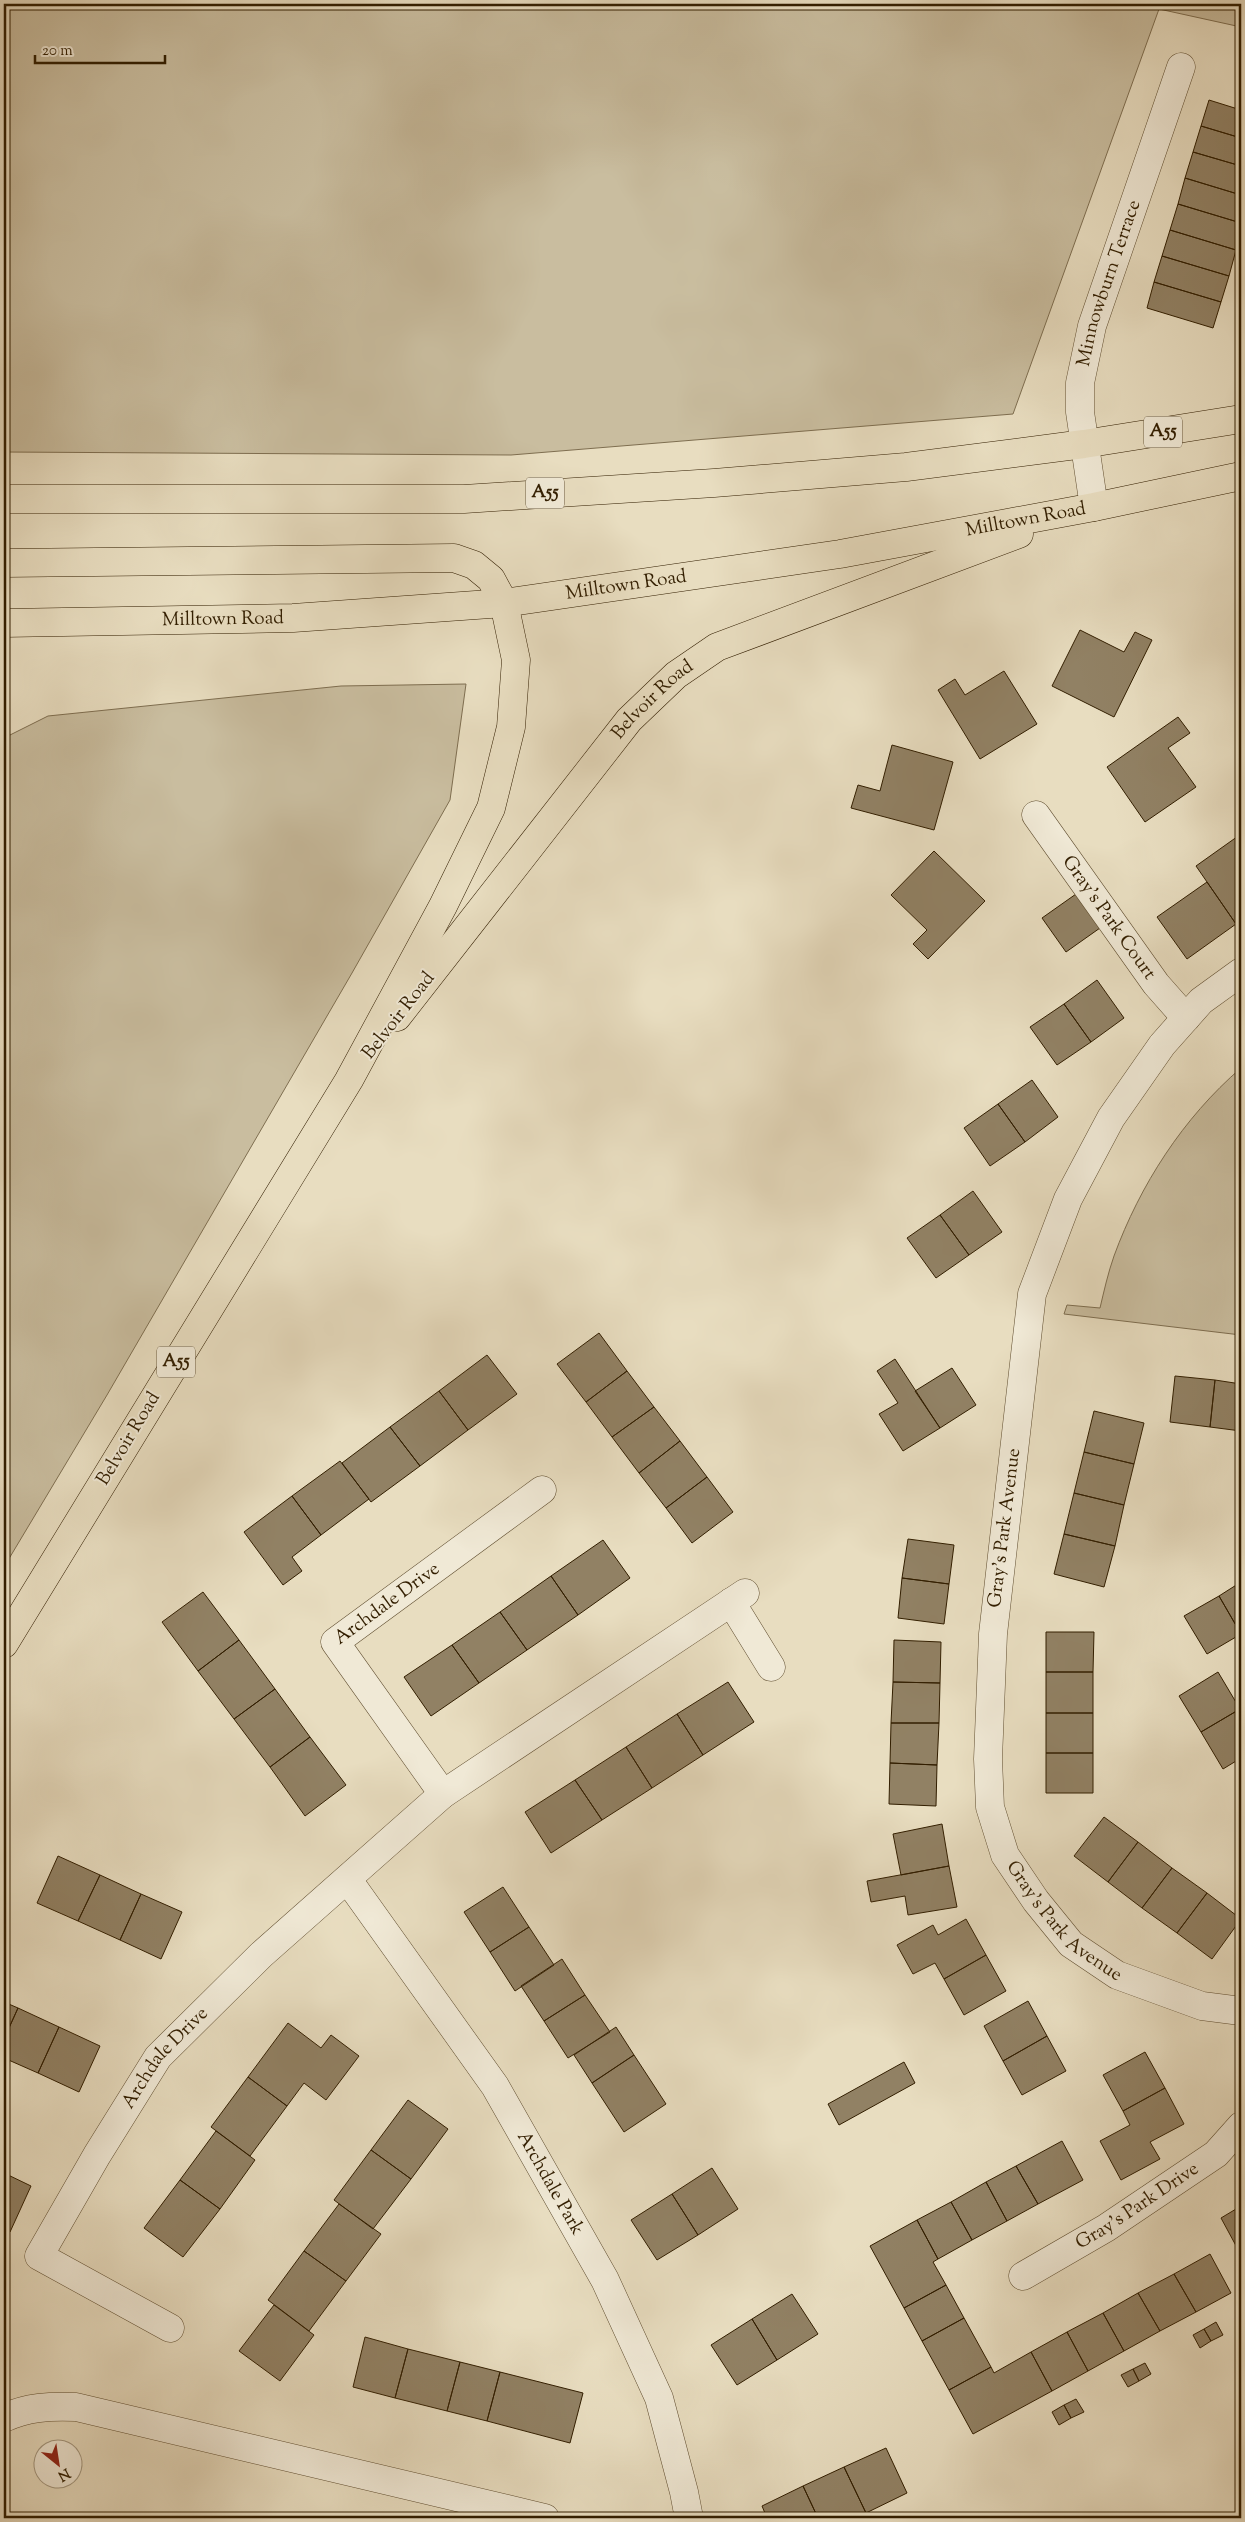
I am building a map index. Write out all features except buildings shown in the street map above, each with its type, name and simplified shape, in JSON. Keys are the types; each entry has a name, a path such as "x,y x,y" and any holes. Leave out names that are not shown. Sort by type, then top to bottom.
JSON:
{"highway":[{"name":"A55","path":"4,499 464,499 714,483 906,467 1084,444 1241,419"},
{"name":"Milltown Road","path":"4,623 293,618 504,603 840,554 1094,507 1241,476"},
{"name":"Belvoir Road","path":"348,1080 629,720 676,675 717,647 1094,507"},
{"name":"Belvoir Road","path":"4,563 454,558 474,565 490,579 504,603 516,660 511,727 490,808 443,906 348,1080 4,1644"}],"street":[{"name":"Minnowburn Terrace","path":"1094,507 1080,412 1080,383 1092,326 1181,68"},
{"name":"Gray's Park Court","path":"1036,815 1156,984 1186,1018"},
{"name":"Gray's Park Avenue","path":"1241,972 1201,1001 1162,1045 1111,1118 1068,1199 1032,1294 993,1634 988,1758 990,1807 1005,1855 1036,1901 1071,1944 1117,1975 1202,2006 1241,2011"},
{"name":"Archdale Drive","path":"443,1794 335,1642 542,1490"},
{"name":"Archdale Drive","path":"170,2328 39,2256 97,2155 158,2057 261,1955 443,1794 738,1598 772,1667"},
{"name":"Archdale Park","path":"348,1880 495,2086 605,2280 659,2398 689,2518"},
{"name":"Gray's Park Drive","path":"1023,2276 1106,2228 1216,2154 1241,2126"},
{"path":"4,2418 28,2409 50,2406 76,2407 545,2518"}],"shaded area":[{"path":"4,4 1241,4 1241,27 1159,9 1013,414 511,455 4,452"},
{"path":"466,684 450,800 107,1395 4,1567 4,738 48,716 341,686"},
{"path":"1241,1068 1241,1335 1064,1314 1067,1305 1100,1308 1114,1256 1150,1178 1200,1108"}]}
